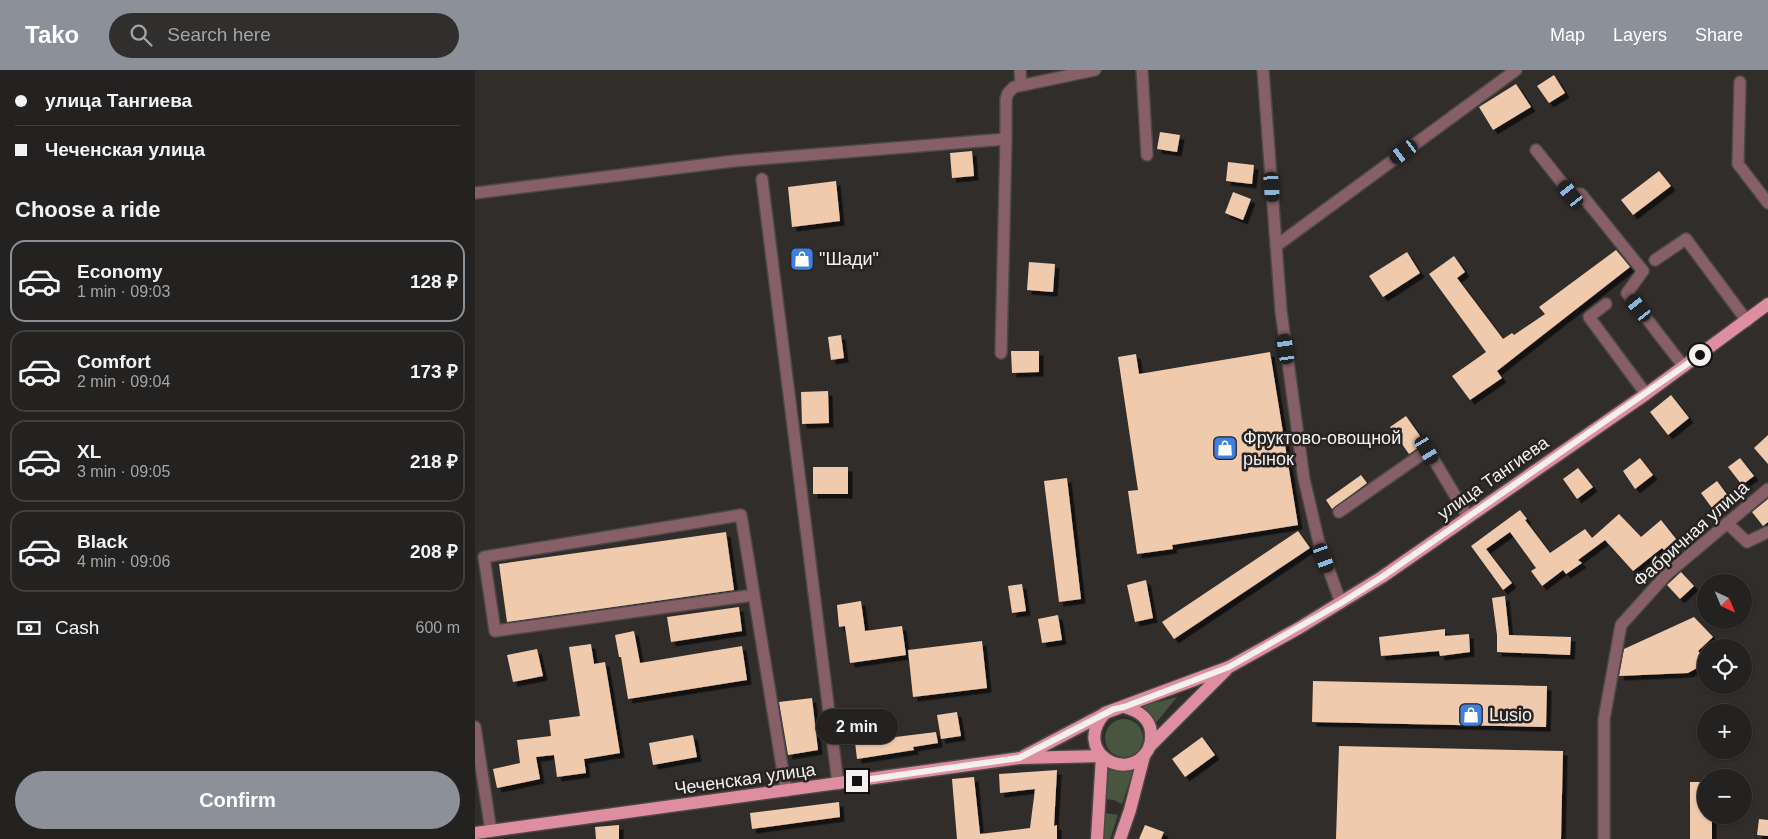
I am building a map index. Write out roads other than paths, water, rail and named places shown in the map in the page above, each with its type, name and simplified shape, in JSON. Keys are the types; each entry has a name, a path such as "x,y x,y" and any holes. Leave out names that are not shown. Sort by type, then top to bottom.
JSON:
{"main road":[{"name":"улица Тангиева","path":"1229,667 1341,603 1646,394 1768,304"},
{"path":"1229,667 1147,751 1130,764 1123,765 1108,761 1101,756 1096,748 1094,739 1095,729 1105,713 1229,667"},
{"path":"1120,839 1151,737 1151,728 1141,713 1124,707"},
{"name":"Чеченская улица","path":"1019,758 1105,713"},
{"name":"Чеченская улица","path":"475,833 1019,758 1101,756"},
{"path":"1097,839 1101,756"}],"street":[{"path":"1020,70 1021,84"},
{"path":"1001,353 1006,99 1008,93 1014,87 1021,84 1095,70"},
{"path":"1142,70 1147,155"},
{"path":"1263,70 1281,311 1303,479 1319,543 1341,603"},
{"path":"1276,246 1516,70"},
{"path":"1740,82 1739,164 1768,203"},
{"path":"475,193 734,161 1006,140"},
{"path":"1535,150 1571,194 1581,194 1643,270 1627,293 1684,367"},
{"path":"762,180 838,784"},
{"path":"1655,260 1686,238 1747,321"},
{"path":"1607,304 1589,317 1646,394"},
{"path":"1339,512 1427,450 1468,517"},
{"name":"Фабричная улица","path":"1604,839 1604,719 1621,624 1667,574 1768,489"},
{"path":"754,595 495,631 484,557 741,515 786,791"},
{"path":"1727,523 1747,542 1768,532"},
{"path":"475,727 491,831"}],"place":[{"name":"\"Шади\"","path":"802,259"},
{"name":"Фруктово-овощной рынок","path":"1225,448"},
{"name":"Lusio","path":"1471,715"}]}
